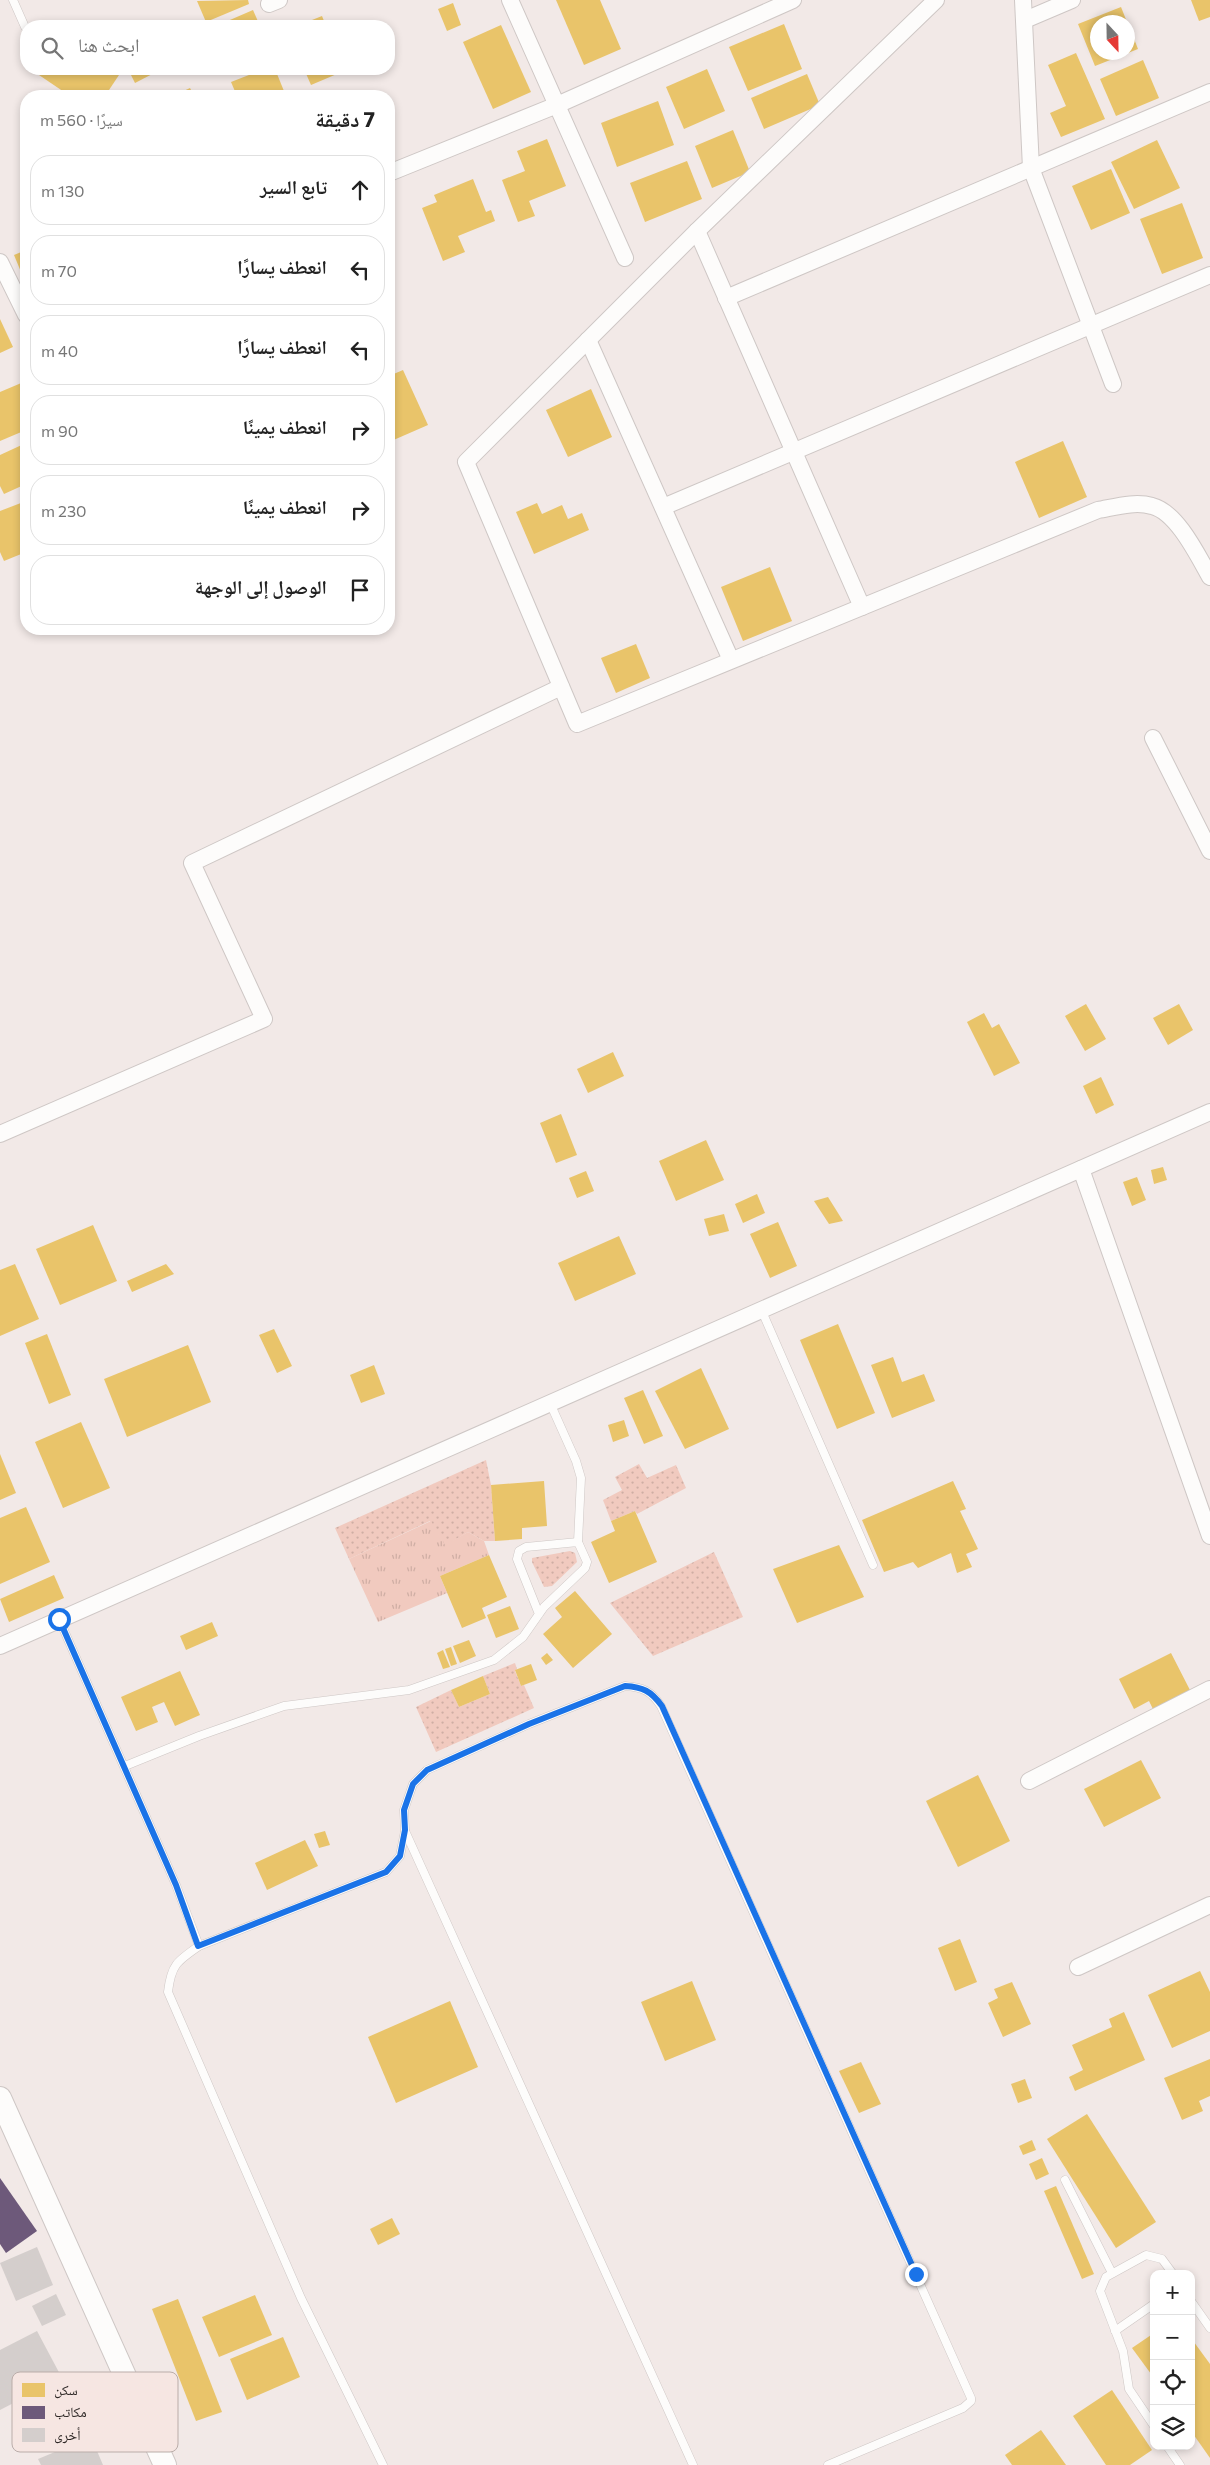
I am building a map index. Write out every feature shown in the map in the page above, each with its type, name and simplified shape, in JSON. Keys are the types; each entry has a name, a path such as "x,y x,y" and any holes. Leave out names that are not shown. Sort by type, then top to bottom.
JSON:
{"street":[{"path":"510,0 625,258"},
{"path":"395,171 557,105 793,0"},
{"path":"936,0 697,231 466,462 577,724 1098,510 1132,504 1152,506 1168,514 1194,549 1210,577"},
{"path":"1023,0 1031,168 1113,384"},
{"path":"1025,20 1072,0"},
{"path":"726,298 1210,92"},
{"path":"697,231 862,607"},
{"path":"0,262 20,304"},
{"path":"663,507 1210,275"},
{"path":"588,340 731,660"},
{"path":"0,1134 264,1019 192,863 561,687"},
{"path":"1153,738 1210,851"},
{"path":"0,1646 1210,1112"},
{"path":"1081,1169 1210,1536"},
{"path":"1029,1781 1210,1689"},
{"path":"1078,1967 1210,1905"},
{"path":"2,2111 122,2372"},
{"path":"159,2452 165,2465"}],"lane":[{"path":"13,0 22,20"},
{"path":"761,1309 873,1565"},
{"path":"125,1766 199,1736 284,1706 409,1690 494,1660 523,1637 539,1614 585,1568 587,1562 578,1542 581,1478 550,1402"},
{"path":"539,1614 517,1559 519,1551 526,1547 578,1542"},
{"path":"59,1619 176,1885 198,1946"},
{"path":"383,2465 301,2298 168,1992 170,1972 182,1957 198,1946 386,1872 400,1856 405,1830 404,1810 413,1784 427,1770 529,1724 625,1686 642,1687 653,1694 670,1724 971,2398 971,2401 963,2408 828,2465"},
{"path":"405,1830 693,2465"},
{"path":"1065,2180 1112,2273"},
{"path":"1150,2420 1129,2388 1122,2351 1100,2291 1103,2281 1112,2273 1146,2255 1162,2259 1170,2270"},
{"path":"1195,2306 1210,2328"},
{"path":"1115,2331 1150,2307"},
{"path":"1170,2450 1180,2465"}],"green space":[{"path":"486,1460 491,1485 495,1541 484,1541 468,1532 445,1546 430,1521 349,1559 335,1528"},
{"path":"639,1464 647,1478 676,1465 686,1488 637,1514 635,1511 611,1521 603,1500 622,1490 615,1477"},
{"path":"431,1521 445,1545 468,1532 484,1541 489,1555 440,1576 447,1593 378,1622 349,1559"},
{"path":"570,1551 575,1553 577,1562 552,1586 544,1587 532,1562 532,1558"},
{"path":"714,1552 743,1617 653,1656 610,1603"},
{"path":"515,1663 517,1669 515,1671 521,1686 524,1685 534,1708 436,1752 416,1707 451,1690 459,1707 490,1694 483,1676"}],"building: سكن":[{"path":"248,0 249,4 211,20 205,20 197,1"},
{"path":"556,0 600,0 621,49 584,65"},
{"path":"1191,0 1210,0 1210,17 1199,21"},
{"path":"453,3 461,25 447,31 438,9"},
{"path":"1121,7 1124,15 1101,15"},
{"path":"253,10 257,20 230,20"},
{"path":"322,16 324,20 312,20"},
{"path":"1090,19 1090,54 1078,24"},
{"path":"784,24 802,69 748,91 729,47"},
{"path":"501,25 531,92 493,109 463,42"},
{"path":"1076,53 1105,119 1061,137 1050,113 1066,106 1048,65"},
{"path":"1093,60 1110,60 1095,66"},
{"path":"1143,60 1159,98 1116,116 1100,79"},
{"path":"707,69 725,111 684,129 666,87"},
{"path":"807,74 820,105 764,129 751,98"},
{"path":"39,75 119,75 109,90 61,90"},
{"path":"131,75 150,75 135,83"},
{"path":"249,75 277,75 284,90 234,90 231,82"},
{"path":"307,75 335,75 311,85"},
{"path":"658,101 674,145 617,167 601,123"},
{"path":"733,130 750,172 712,188 695,146"},
{"path":"547,139 566,186 529,201 535,216 518,222 502,180 525,171 517,151"},
{"path":"1157,140 1180,188 1134,209 1111,162"},
{"path":"687,161 702,199 645,222 630,183"},
{"path":"1111,169 1130,213 1091,230 1072,186"},
{"path":"473,179 486,212 491,210 495,221 458,236 465,252 443,261 422,208 437,202 434,195"},
{"path":"1182,203 1203,258 1162,274 1140,219"},
{"path":"20,252 20,270 14,255"},
{"path":"0,319 13,347 0,353"},
{"path":"403,370 428,425 395,439 395,373"},
{"path":"20,384 20,433 0,441 0,392"},
{"path":"591,389 612,437 568,457 546,410"},
{"path":"1063,441 1087,497 1039,518 1015,462"},
{"path":"20,446 20,487 4,494 0,486 0,455"},
{"path":"20,503 20,554 4,561 0,552 0,511"},
{"path":"537,503 542,514 562,505 568,519 582,513 589,530 534,554 516,512"},
{"path":"770,567 792,621 743,641 721,587"},
{"path":"636,644 650,678 616,693 601,658"},
{"path":"1086,1004 1106,1039 1085,1051 1065,1016"},
{"path":"1179,1004 1193,1030 1168,1045 1153,1018"},
{"path":"984,1013 992,1028 999,1024 1020,1063 994,1076 967,1022"},
{"path":"613,1052 624,1076 588,1093 577,1069"},
{"path":"1101,1077 1114,1105 1096,1114 1083,1086"},
{"path":"561,1114 577,1155 556,1163 540,1123"},
{"path":"706,1140 724,1180 676,1201 659,1161"},
{"path":"1163,1167 1167,1180 1154,1184 1151,1170"},
{"path":"586,1171 594,1191 577,1198 569,1178"},
{"path":"1137,1177 1146,1200 1132,1206 1123,1182"},
{"path":"757,1194 765,1213 743,1223 735,1204"},
{"path":"828,1197 843,1221 829,1224 814,1201"},
{"path":"724,1214 729,1231 709,1236 704,1219"},
{"path":"778,1222 797,1266 770,1278 750,1234"},
{"path":"93,1225 117,1281 60,1305 36,1249"},
{"path":"619,1236 636,1274 575,1301 558,1263"},
{"path":"15,1264 39,1319 0,1336 0,1270"},
{"path":"166,1264 174,1274 132,1292 127,1281"},
{"path":"838,1324 875,1413 837,1429 800,1340"},
{"path":"274,1329 292,1366 277,1373 259,1335"},
{"path":"47,1334 71,1395 49,1404 25,1343"},
{"path":"188,1345 211,1402 127,1437 104,1379"},
{"path":"893,1357 902,1382 924,1374 935,1401 892,1418 871,1365"},
{"path":"374,1365 385,1394 361,1403 350,1375"},
{"path":"701,1368 729,1429 685,1449 655,1391"},
{"path":"643,1390 663,1436 644,1444 624,1398"},
{"path":"624,1420 629,1436 613,1442 608,1425"},
{"path":"81,1422 110,1488 63,1508 35,1442"},
{"path":"0,1454 16,1493 0,1500"},
{"path":"544,1481 547,1526 522,1528 522,1539 495,1541 491,1485"},
{"path":"953,1481 966,1509 960,1511 978,1549 966,1554 972,1567 957,1573 951,1553 918,1568 913,1562 884,1572 862,1520"},
{"path":"26,1507 50,1562 0,1584 0,1518"},
{"path":"635,1511 657,1562 609,1583 591,1542 615,1531 611,1521"},
{"path":"839,1545 864,1597 797,1623 773,1569"},
{"path":"489,1555 507,1597 482,1608 486,1618 462,1628 440,1576"},
{"path":"54,1575 64,1598 9,1622 0,1599"},
{"path":"575,1591 612,1634 573,1668 543,1634 562,1617 555,1608"},
{"path":"510,1606 519,1629 496,1638 487,1615"},
{"path":"212,1622 218,1636 186,1650 180,1636"},
{"path":"469,1640 476,1656 460,1663 453,1646"},
{"path":"451,1647 457,1664 451,1666 445,1649"},
{"path":"443,1650 450,1667 443,1669 437,1653"},
{"path":"547,1653 553,1660 546,1665 541,1658"},
{"path":"1171,1653 1192,1694 1155,1713 1149,1701 1134,1709 1119,1679"},
{"path":"531,1664 537,1680 521,1686 515,1670"},
{"path":"180,1671 200,1715 175,1726 164,1702 152,1707 158,1722 136,1731 121,1697"},
{"path":"483,1676 490,1694 459,1707 451,1690"},
{"path":"1141,1760 1161,1798 1104,1827 1084,1789"},
{"path":"978,1775 1010,1841 958,1867 926,1801"},
{"path":"325,1831 330,1845 319,1848 314,1834"},
{"path":"305,1840 318,1866 267,1890 255,1863"},
{"path":"960,1939 977,1982 955,1991 938,1948"},
{"path":"1200,1971 1210,1992 1210,2031 1172,2048 1148,1995"},
{"path":"692,1981 716,2040 665,2061 641,2002"},
{"path":"1012,1982 1031,2024 1003,2037 988,2003 998,1998 994,1989"},
{"path":"450,2001 478,2067 396,2103 368,2037"},
{"path":"1124,2012 1145,2060 1075,2091 1069,2077 1083,2070 1072,2045 1112,2027 1109,2019"},
{"path":"1210,2059 1210,2096 1199,2101 1203,2111 1182,2120 1164,2078"},
{"path":"861,2062 881,2104 859,2113 839,2071"},
{"path":"1025,2079 1032,2098 1018,2103 1011,2084"},
{"path":"1087,2114 1156,2222 1116,2248 1047,2139"},
{"path":"1032,2140 1036,2150 1023,2155 1019,2146"},
{"path":"1042,2158 1049,2174 1036,2180 1029,2164"},
{"path":"1056,2186 1094,2274 1082,2279 1044,2191"},
{"path":"392,2218 400,2234 378,2245 370,2229"},
{"path":"255,2295 272,2335 219,2357 202,2317"},
{"path":"178,2299 222,2412 196,2421 152,2309"},
{"path":"1150,2336 1150,2373 1132,2348"},
{"path":"283,2337 300,2377 247,2400 230,2359"},
{"path":"1195,2343 1210,2364 1210,2458 1195,2437"},
{"path":"1112,2390 1150,2447 1150,2450 1152,2450 1130,2465 1106,2465 1073,2416"},
{"path":"1041,2430 1066,2465 1012,2465 1005,2455"}],"building: مكاتب":[{"path":"0,2178 37,2231 6,2253 0,2244"}],"building: أخرى":[{"path":"37,2247 53,2285 16,2301 0,2263"},
{"path":"56,2294 66,2315 42,2326 32,2306"},
{"path":"37,2331 59,2372 12,2372 12,2404 0,2410 0,2350"},
{"path":"55,2452 97,2452 103,2465 41,2465 38,2459"}],"route":[{"path":"59,1619 176,1885 198,1946 386,1872 400,1856 405,1830 404,1810 413,1784 427,1770 529,1724 625,1686 642,1687 653,1694 662,1706 916,2274"}]}
